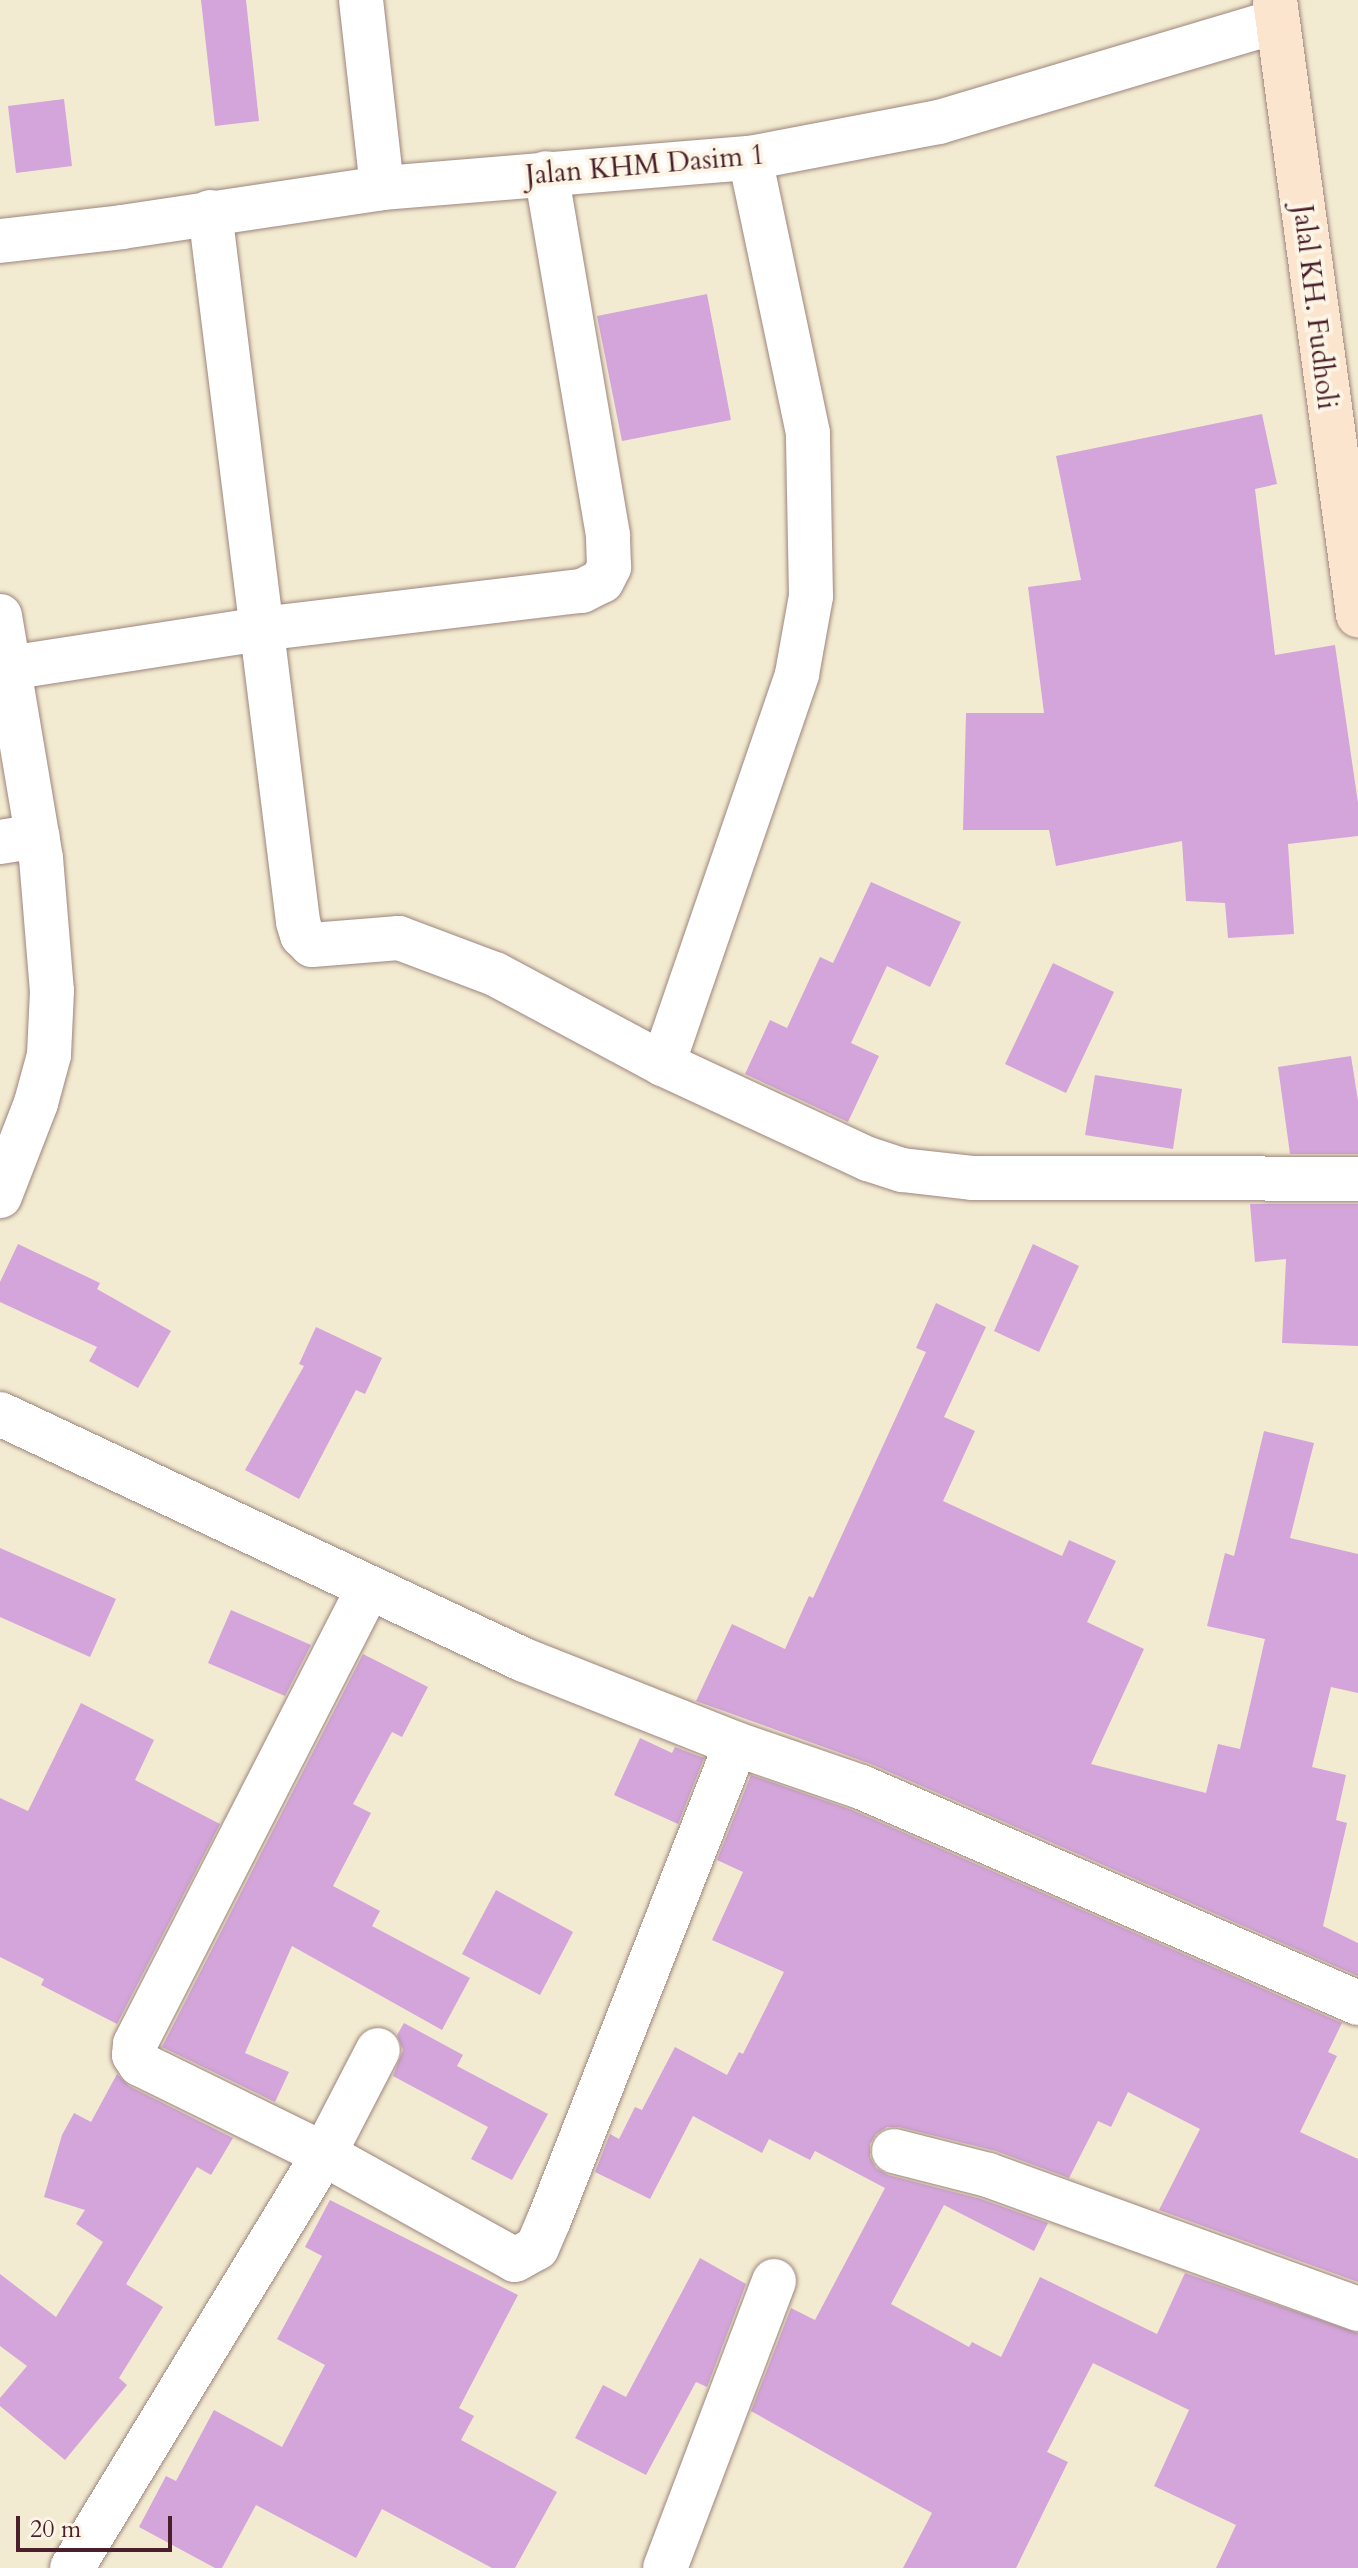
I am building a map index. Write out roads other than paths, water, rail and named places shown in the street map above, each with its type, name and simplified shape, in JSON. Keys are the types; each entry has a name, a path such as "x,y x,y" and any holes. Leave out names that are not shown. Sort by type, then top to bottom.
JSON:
{"main road":[{"name":"Jalal KH. Fudholi","path":"1276,11 1343,407 1358,615"}],"street":[{"path":"361,0 382,188"},
{"name":"Jalan KHM Dasim 1","path":"0,241 122,227 382,188 750,158 939,122 1276,11"},
{"path":"663,1064 793,688 811,596 808,433 750,158"},
{"path":"9,668 261,629 582,591 602,581 609,567 610,549 546,173"},
{"path":"210,212 302,935 312,945 399,938 495,974 663,1064 868,1159 928,1176 1358,1179"},
{"path":"0,616 9,668 19,839 52,991 49,1055 36,1103 0,1196"},
{"path":"0,1414 524,1660 736,1744 861,1787 1358,2003"},
{"path":"368,1589 135,2044 134,2055 140,2064 324,2154 515,2260 537,2248 736,1744"},
{"path":"72,2568 324,2154 378,2050"},
{"path":"894,2151 988,2175 1358,2309"},
{"path":"665,2568 774,2281"}]}
